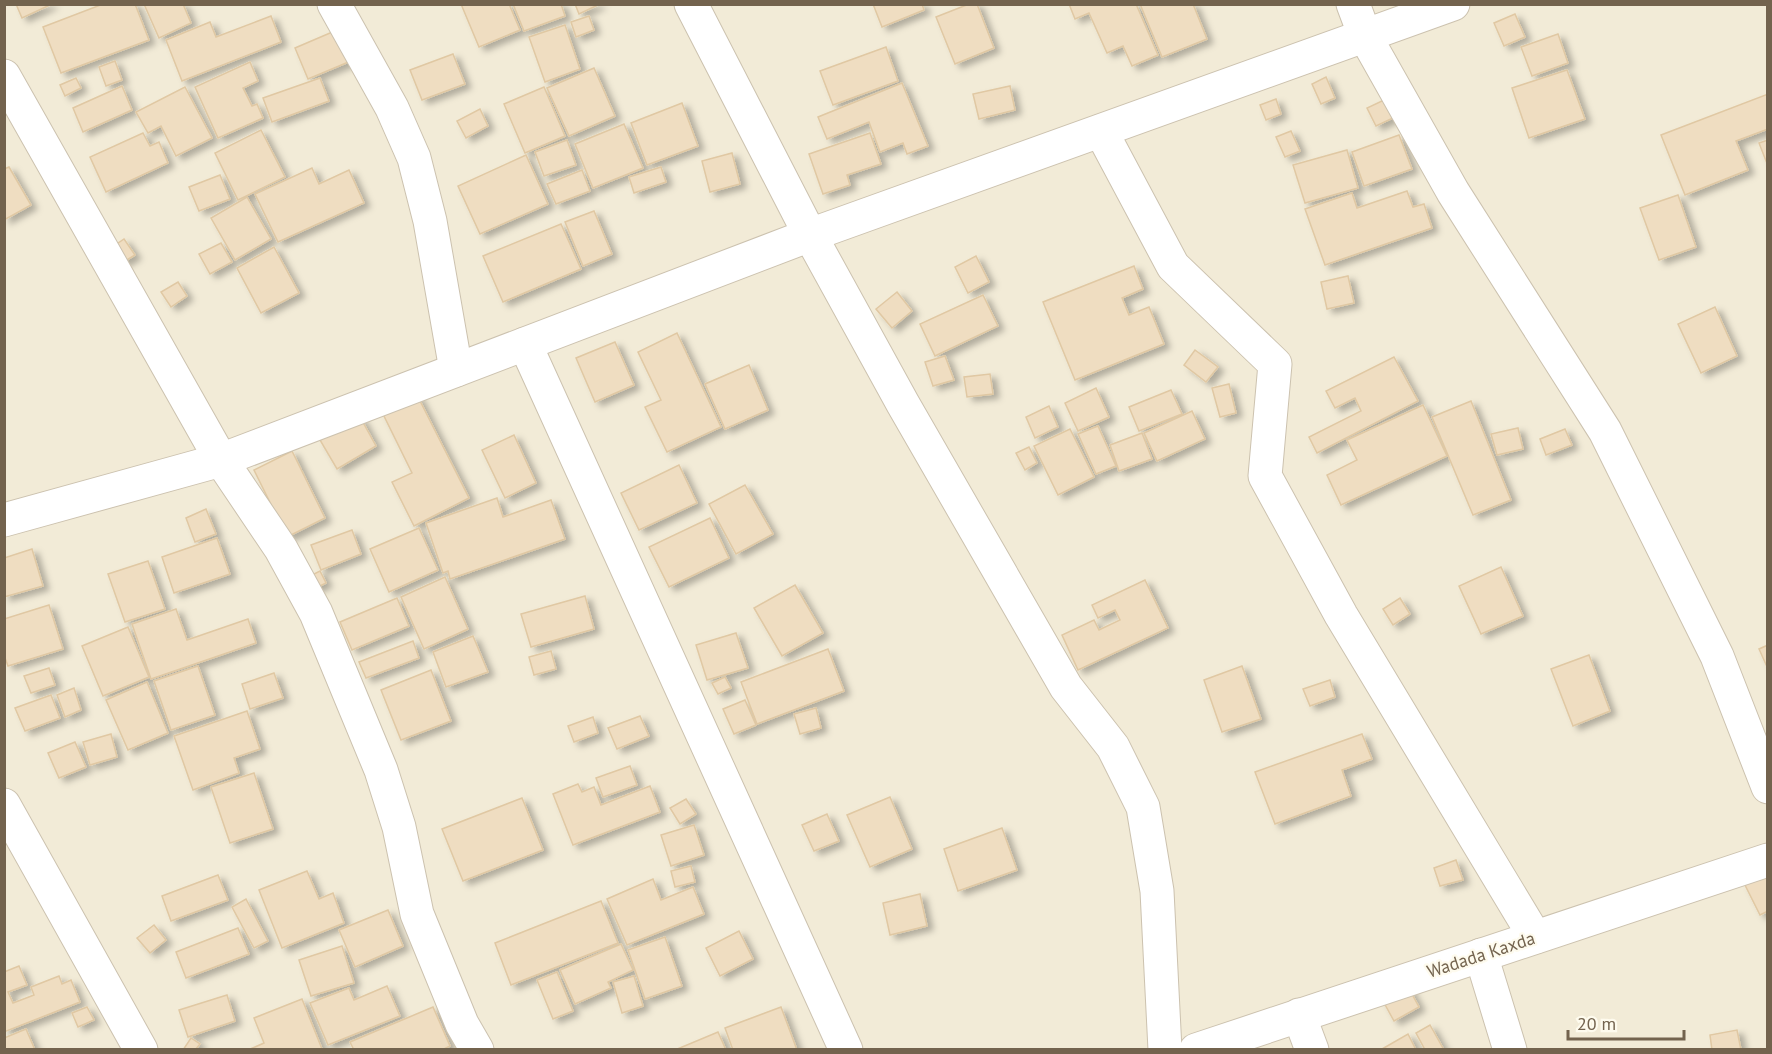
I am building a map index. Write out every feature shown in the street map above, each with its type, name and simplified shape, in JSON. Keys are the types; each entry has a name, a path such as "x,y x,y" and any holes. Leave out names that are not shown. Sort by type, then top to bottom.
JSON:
{"street":[{"path":"334,4 392,108 414,159 430,221 456,370"},
{"path":"691,4 810,235 909,414 1066,687 1113,747 1143,807 1157,891 1165,1050"},
{"path":"1353,4 1365,36 1453,192 1605,431 1717,656 1767,787"},
{"path":"4,520 221,460 810,235 1453,4"},
{"path":"4,76 221,460 281,549 316,613 381,770 399,827 417,914 462,1024 477,1050"},
{"path":"1101,131 1173,266 1275,364 1265,476 1341,615 1535,937"},
{"path":"525,344 846,1050"},
{"path":"4,805 141,1050"},
{"name":"Wadada Kaxda","path":"1196,1050 1767,860"},
{"path":"1481,955 1510,1050"},
{"path":"1299,1015 1312,1050"}],"shaded area":[{"path":"5,5 1767,5 1767,1049 5,1049"}],"building":[{"path":"16,4 52,4 22,18"},
{"path":"103,4 135,4 149,40 61,73 43,27"},
{"path":"144,4 183,4 191,23 159,38"},
{"path":"461,4 509,4 520,30 479,47"},
{"path":"513,4 561,4 565,16 524,31"},
{"path":"575,4 600,4 579,14"},
{"path":"873,4 922,4 924,10 882,27"},
{"path":"969,4 977,4 994,48 955,64 936,17"},
{"path":"1069,4 1136,4 1158,55 1132,66 1123,46 1107,53 1089,13 1075,19"},
{"path":"1140,4 1193,4 1207,39 1162,57"},
{"path":"1515,14 1525,37 1504,46 1494,23"},
{"path":"271,16 281,42 182,81 166,40 210,22 216,37"},
{"path":"589,16 594,30 576,37 571,22"},
{"path":"565,25 580,69 545,82 529,37"},
{"path":"344,27 358,58 308,79 295,48"},
{"path":"1558,34 1568,63 1532,76 1521,47"},
{"path":"886,47 898,81 833,105 820,71"},
{"path":"453,54 465,84 422,100 410,70"},
{"path":"115,61 122,80 106,86 99,67"},
{"path":"250,62 258,81 243,88 252,106 257,104 263,118 218,138 195,87"},
{"path":"594,68 615,116 569,136 547,88"},
{"path":"1567,70 1585,119 1529,138 1512,88"},
{"path":"1326,77 1335,98 1321,104 1312,84"},
{"path":"76,78 81,88 65,96 60,85"},
{"path":"320,78 329,101 272,122 263,98"},
{"path":"902,83 928,146 907,154 903,143 880,152 869,122 827,139 818,117"},
{"path":"122,86 132,110 83,132 73,108"},
{"path":"1010,86 1015,110 979,119 973,94"},
{"path":"185,87 212,138 176,156 161,126 148,133 136,112"},
{"path":"544,87 565,136 525,153 504,104"},
{"path":"1768,94 1768,129 1736,141 1748,170 1685,195 1661,135"},
{"path":"1276,99 1281,114 1266,120 1260,105"},
{"path":"1384,100 1393,118 1376,126 1367,108"},
{"path":"682,103 698,146 647,165 631,123"},
{"path":"480,109 488,126 466,138 457,121"},
{"path":"624,124 643,168 593,188 575,144"},
{"path":"261,130 285,177 238,200 215,153"},
{"path":"1291,131 1300,151 1285,157 1276,137"},
{"path":"143,133 150,146 159,142 168,163 106,192 90,157"},
{"path":"870,133 881,164 847,175 850,185 823,194 809,154"},
{"path":"1399,135 1412,169 1364,186 1352,152"},
{"path":"567,140 576,165 544,176 535,152"},
{"path":"1768,140 1768,166 1759,143"},
{"path":"1347,150 1358,188 1305,203 1293,165"},
{"path":"732,153 740,184 710,192 702,161"},
{"path":"526,155 548,204 480,234 458,186"},
{"path":"9,167 31,205 4,220 4,169"},
{"path":"661,167 666,182 634,193 629,177"},
{"path":"312,168 319,184 349,170 364,203 278,242 255,194"},
{"path":"582,170 590,191 556,204 547,184"},
{"path":"220,175 230,199 199,211 189,187"},
{"path":"1407,191 1413,207 1424,204 1432,228 1325,265 1305,209 1352,193 1357,208"},
{"path":"1678,195 1696,247 1659,260 1640,208"},
{"path":"247,197 271,239 235,260 211,218"},
{"path":"594,211 612,254 583,266 565,222"},
{"path":"561,224 581,269 503,302 483,256"},
{"path":"124,239 135,255 122,263 111,248"},
{"path":"221,243 232,262 210,274 199,254"},
{"path":"274,247 299,293 261,313 237,268"},
{"path":"976,256 989,282 968,293 955,267"},
{"path":"1134,266 1143,289 1122,298 1129,315 1149,307 1164,344 1075,380 1043,302"},
{"path":"1348,276 1354,303 1327,309 1321,282"},
{"path":"178,282 187,296 171,307 161,292"},
{"path":"897,292 912,311 892,328 876,309"},
{"path":"983,295 998,326 935,356 920,324"},
{"path":"1715,307 1737,356 1701,373 1678,324"},
{"path":"677,333 721,427 667,452 645,407 661,400 638,352"},
{"path":"615,342 634,385 595,402 576,358"},
{"path":"1195,350 1218,367 1206,382 1184,365"},
{"path":"945,356 954,380 933,386 925,362"},
{"path":"1394,357 1418,401 1317,453 1309,437 1361,411 1355,398 1335,408 1326,391"},
{"path":"749,365 768,410 725,429 705,384"},
{"path":"990,374 993,394 967,397 964,377"},
{"path":"1229,384 1236,413 1220,417 1212,388"},
{"path":"1096,388 1109,417 1078,431 1065,403"},
{"path":"1171,390 1182,414 1139,431 1129,407"},
{"path":"417,395 469,498 414,526 392,482 412,473 382,412"},
{"path":"1471,401 1511,500 1473,515 1432,417"},
{"path":"1423,405 1447,456 1341,505 1327,475 1357,460 1347,440"},
{"path":"1049,406 1058,427 1035,438 1026,417"},
{"path":"1192,411 1205,439 1157,461 1144,433"},
{"path":"360,417 376,446 337,469 320,440"},
{"path":"1098,426 1116,466 1096,474 1078,434"},
{"path":"1518,428 1523,449 1497,455 1491,434"},
{"path":"1070,429 1094,477 1058,495 1034,446"},
{"path":"1565,429 1572,445 1546,455 1540,439"},
{"path":"1142,433 1152,459 1119,471 1110,445"},
{"path":"514,435 536,483 505,498 482,450"},
{"path":"1029,447 1037,463 1025,470 1016,453"},
{"path":"292,451 325,518 287,537 254,470"},
{"path":"679,465 697,503 639,530 621,493"},
{"path":"745,485 773,534 736,554 709,504"},
{"path":"497,498 503,517 551,500 565,539 450,579 448,571 443,573 426,523"},
{"path":"206,509 216,534 195,542 186,518"},
{"path":"710,518 729,558 669,587 649,547"},
{"path":"419,528 438,570 389,592 370,549"},
{"path":"352,530 361,554 321,570 311,545"},
{"path":"217,538 230,574 174,593 162,557"},
{"path":"32,549 43,586 4,597 4,558"},
{"path":"148,561 165,609 125,622 108,574"},
{"path":"1501,567 1523,616 1481,634 1459,586"},
{"path":"320,571 326,583 314,589 308,577"},
{"path":"445,577 468,629 424,649 401,597"},
{"path":"1145,580 1168,628 1078,670 1062,635 1094,620 1099,630 1120,620 1115,610 1098,618 1092,605"},
{"path":"795,585 823,633 782,656 754,608"},
{"path":"585,596 594,629 531,647 521,614"},
{"path":"397,598 409,626 352,650 340,622"},
{"path":"1400,598 1410,614 1393,625 1383,609"},
{"path":"49,605 63,649 8,666 4,655 4,619"},
{"path":"176,609 187,640 248,619 256,643 151,679 132,624"},
{"path":"128,627 149,677 103,696 82,646"},
{"path":"736,633 748,668 707,680 696,645"},
{"path":"473,636 488,672 446,687 433,652"},
{"path":"413,641 419,658 366,678 359,662"},
{"path":"1768,645 1768,669 1759,649"},
{"path":"828,649 844,691 757,724 741,682"},
{"path":"551,651 556,669 534,675 529,657"},
{"path":"1589,655 1610,711 1573,726 1551,669"},
{"path":"198,666 215,715 171,730 154,681"},
{"path":"1242,666 1261,719 1222,732 1204,680"},
{"path":"49,668 55,685 31,693 24,676"},
{"path":"431,670 451,721 401,740 381,690"},
{"path":"274,673 283,698 250,709 242,684"},
{"path":"725,677 731,688 718,694 712,683"},
{"path":"1330,680 1335,697 1310,706 1303,689"},
{"path":"147,682 168,733 128,750 106,700"},
{"path":"74,688 81,710 65,717 57,695"},
{"path":"51,695 60,718 25,731 15,708"},
{"path":"745,700 756,725 734,734 723,709"},
{"path":"816,708 821,728 800,734 794,714"},
{"path":"247,711 260,749 234,758 239,773 193,790 174,736"},
{"path":"640,716 649,736 617,749 608,728"},
{"path":"593,717 598,733 574,742 568,726"},
{"path":"111,734 117,757 90,765 83,742"},
{"path":"1362,734 1372,759 1342,770 1351,796 1275,824 1255,772"},
{"path":"75,742 86,767 59,778 48,753"},
{"path":"630,766 637,785 603,797 596,778"},
{"path":"254,773 273,829 230,843 211,787"},
{"path":"578,784 582,792 594,787 601,805 650,786 660,812 573,845 553,794"},
{"path":"890,797 912,849 870,867 847,815"},
{"path":"522,798 543,850 463,881 442,829"},
{"path":"686,799 696,814 680,824 670,808"},
{"path":"827,814 839,841 814,851 802,825"},
{"path":"694,825 704,855 671,866 661,835"},
{"path":"1002,828 1017,870 958,891 944,849"},
{"path":"1456,860 1463,880 1440,886 1434,868"},
{"path":"691,866 695,882 675,887 671,871"},
{"path":"307,871 319,899 333,893 344,923 282,948 259,890"},
{"path":"1768,872 1768,911 1760,915 1744,883"},
{"path":"218,875 228,900 171,921 162,896"},
{"path":"653,879 661,900 693,887 704,914 627,945 607,899"},
{"path":"920,894 927,926 890,935 883,903"},
{"path":"246,899 268,941 254,948 232,907"},
{"path":"601,901 618,943 511,985 495,943"},
{"path":"388,910 403,946 355,967 339,930"},
{"path":"154,925 166,940 150,953 137,938"},
{"path":"238,928 249,954 186,978 176,952"},
{"path":"739,931 753,959 720,976 706,948"},
{"path":"665,937 682,986 645,999 628,950"},
{"path":"621,944 633,970 608,982 611,988 575,1004 560,970"},
{"path":"342,946 354,983 311,996 299,960"},
{"path":"19,966 27,985 8,992 13,1003 34,995 31,987 59,976 62,984 71,980 80,1002 4,1032 4,972"},
{"path":"557,972 573,1011 553,1019 537,980"},
{"path":"634,976 643,1006 622,1013 613,982"},
{"path":"1402,976 1419,1007 1394,1021 1377,990"},
{"path":"387,986 400,1016 328,1045 310,1003 349,988 354,1000"},
{"path":"227,995 235,1021 188,1037 179,1010"},
{"path":"302,999 322,1049 248,1050 264,1043 254,1018"},
{"path":"87,1007 94,1020 78,1027 72,1013"},
{"path":"433,1007 450,1046 442,1050 354,1050 350,1042"},
{"path":"781,1007 797,1050 733,1050 725,1028"},
{"path":"1430,1025 1444,1050 1420,1050 1424,1048 1416,1033"},
{"path":"26,1029 35,1050 4,1050 4,1038"},
{"path":"1737,1030 1741,1050 1712,1050 1710,1035"},
{"path":"718,1032 726,1050 675,1050"},
{"path":"1408,1034 1416,1050 1382,1050 1382,1049"},
{"path":"191,1038 200,1044 195,1050 183,1050"}]}
